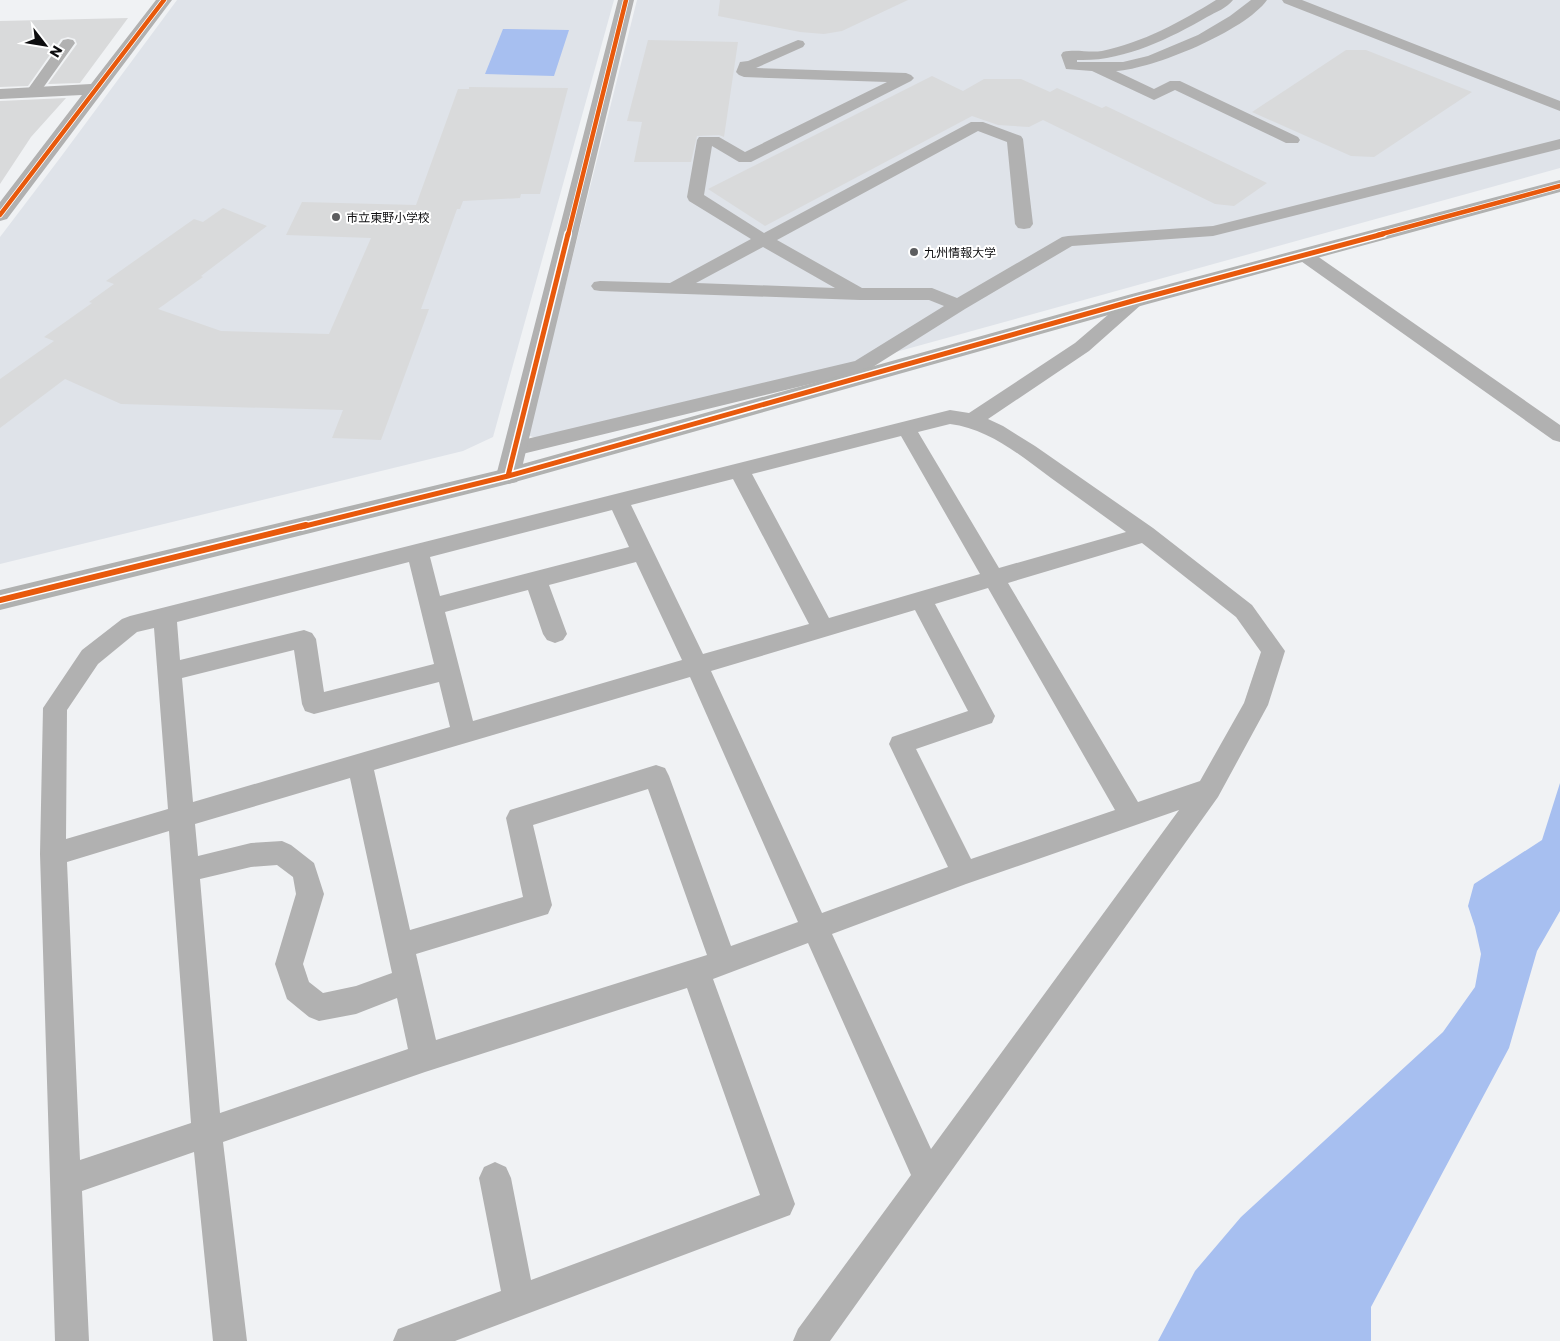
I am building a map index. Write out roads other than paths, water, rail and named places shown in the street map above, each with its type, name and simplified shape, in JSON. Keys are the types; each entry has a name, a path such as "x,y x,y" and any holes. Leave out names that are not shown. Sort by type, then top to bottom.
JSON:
{"street":[{"path":"0,215 164,0"},
{"path":"508,476 626,0"},
{"path":"0,94 96,89"},
{"path":"0,600 508,476 1136,300 1560,186"},
{"path":"0,190 19,189"}],"lane":[{"path":"1226,0 1197,18 1152,38 1101,56 1068,55 1071,66 1138,64 1205,37 1260,0"},
{"path":"1289,0 1560,106"},
{"path":"1152,38 1175,50"},
{"path":"33,92 68,43"},
{"path":"798,44 750,65 745,65 744,72 906,78 745,159 713,140 706,140 695,197 764,240 860,294"},
{"path":"1094,66 1154,95 1175,84 1292,140"},
{"path":"674,288 977,125 1015,139 1024,224"},
{"path":"514,449 861,366 958,305 1068,241 1213,231 1560,144"},
{"path":"1304,255 1560,435"},
{"path":"600,286 860,294 932,294 958,305"},
{"path":"972,420 1082,347 1136,300"},
{"path":"72,1341 52,854 55,708 90,657 130,625 950,417 972,420 996,431 1028,451 1145,534 1244,611 1273,651 1256,705 1209,789 810,1341"},
{"path":"906,428 1132,816"},
{"path":"739,470 823,629"},
{"path":"618,501 698,666 928,1178"},
{"path":"52,854 1145,534"},
{"path":"418,552 464,734"},
{"path":"432,607 642,552"},
{"path":"536,580 555,634"},
{"path":"921,600 983,716 901,744 964,873"},
{"path":"165,616 207,1133 230,1341"},
{"path":"170,672 304,639 314,704 448,670"},
{"path":"360,764 425,1058"},
{"path":"400,946 538,905 519,818 656,776 709,967 779,1204 410,1341"},
{"path":"65,1181 425,1058 709,967 964,873 1209,789"},
{"path":"186,871 251,856 282,853 305,871 310,894 289,964 297,990 319,1007 356,1000 408,981"},
{"path":"495,1178 519,1300"}],"water":[{"path":"503,29 569,30 554,76 485,74"},
{"path":"1560,783 1560,911 1537,951 1509,1048 1371,1307 1371,1341 1158,1341 1195,1271 1241,1217 1443,1032 1475,987 1481,954 1468,906 1474,884 1542,840"}],"place":[{"name":"市立東野小学校","path":"336,217"},
{"name":"九州情報大学","path":"914,252"}]}
